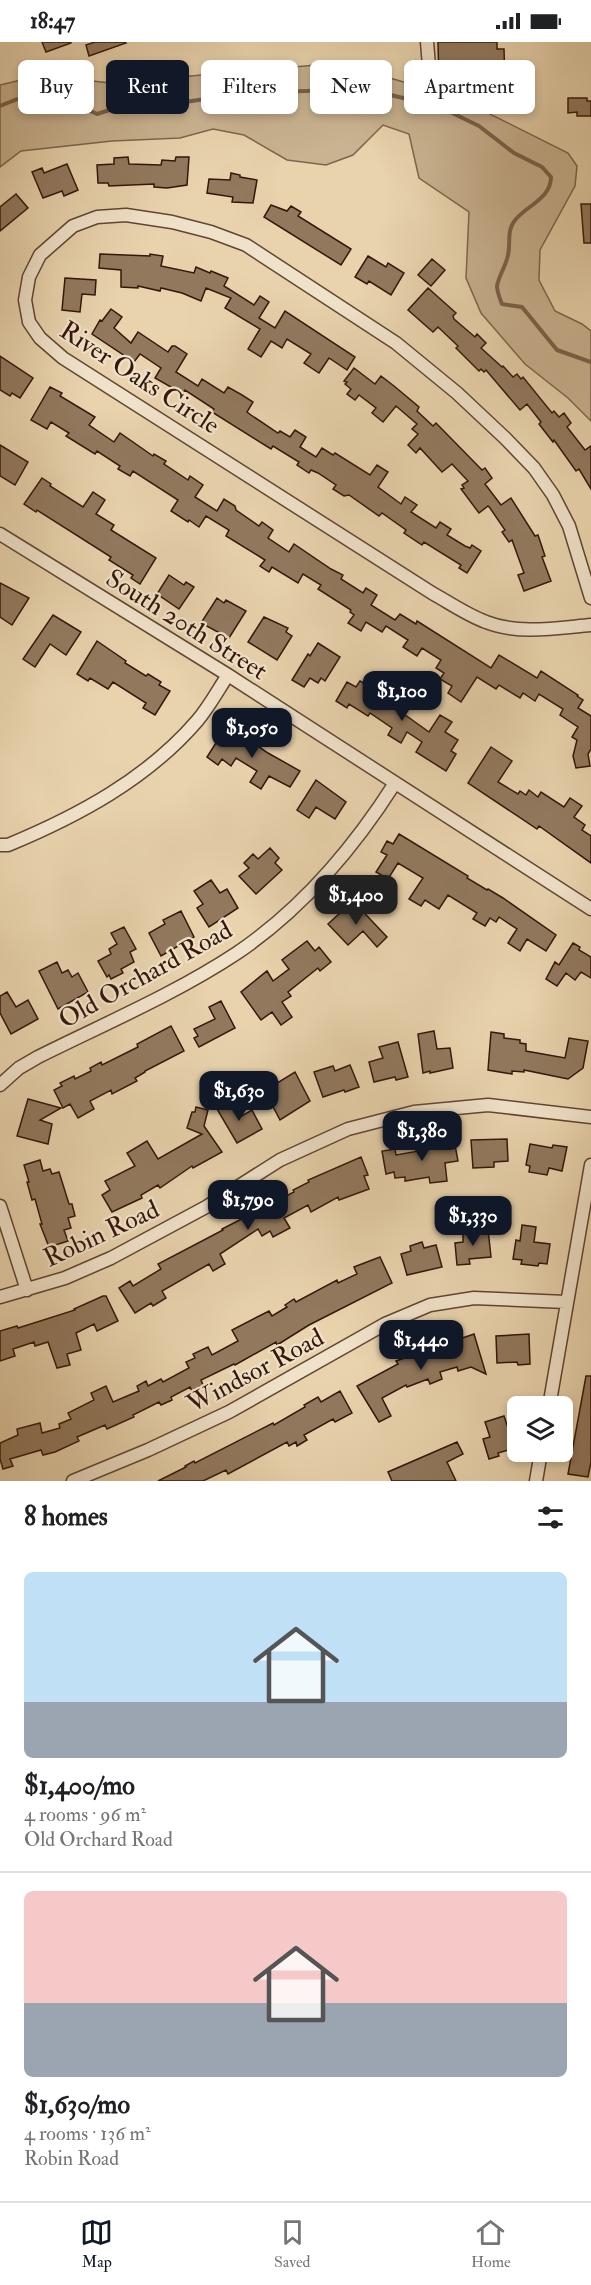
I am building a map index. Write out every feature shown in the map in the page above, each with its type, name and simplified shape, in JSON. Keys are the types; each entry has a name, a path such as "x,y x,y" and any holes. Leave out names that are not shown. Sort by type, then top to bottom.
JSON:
{"street":[{"path":"427,42 428,60"},
{"name":"River Oaks Circle","path":"591,598 569,526 553,495 534,468 506,438 457,393 396,343 246,245 211,232 172,222 126,215 97,217 73,226 40,255 29,277 25,300 29,322 40,338 63,357 466,613 487,623 538,630 591,625"},
{"name":"South 20th Street","path":"0,534 228,675 591,909"},
{"path":"0,845 8,845 52,827 117,790 150,766 174,746 199,719 228,675"},
{"name":"Old Orchard Road","path":"0,1085 19,1068 38,1057 177,987 237,952 263,933 306,897 330,872 361,834 395,783"},
{"name":"Robin Road","path":"0,1298 65,1278 111,1258 206,1207 280,1160 348,1130 414,1112 488,1105 591,1117"},
{"path":"551,1396 591,1165"},
{"path":"0,1206 27,1290"},
{"name":"Windsor Road","path":"73,1481 230,1412 385,1324 430,1305 474,1298 566,1302"},
{"path":"537,1481 540,1462"}],"shaded area":[{"path":"310,66 310,114 392,114 392,79 404,82 404,114 490,114 568,153 577,166 575,186 540,250 539,280 555,311 591,331 591,421 568,398 525,364 481,313 466,278 469,212 419,178 409,134 383,125 353,155 326,165 287,160 244,135 213,129 180,138 112,141 21,151 0,167 0,85 18,81 18,114 94,114 94,81 106,82 106,114 189,114 189,76 201,75 201,114 298,114 298,67"}],"building":[{"path":"42,42 71,42 71,43 46,52"},
{"path":"95,42 126,43 89,56 86,45"},
{"path":"438,42 497,42 497,49 504,49 504,60 438,60"},
{"path":"568,98 587,98 587,101 591,101 591,116 577,116 577,112 568,113"},
{"path":"128,157 129,164 161,165 162,160 175,161 176,157 189,157 187,185 167,188 154,187 154,184 109,186 108,183 98,183 97,165 114,164 114,158"},
{"path":"67,164 78,190 64,196 62,191 43,198 32,172 42,168 44,173"},
{"path":"231,173 257,180 253,203 232,202 233,197 207,193 209,179 230,180"},
{"path":"16,194 28,208 0,231 0,207"},
{"path":"581,204 591,204 591,243 584,243"},
{"path":"271,205 287,211 291,206 301,212 298,216 351,249 341,265 264,217"},
{"path":"100,254 150,256 150,254 163,256 161,266 194,273 196,267 210,273 211,271 228,278 224,286 254,305 260,296 269,302 259,318 275,328 285,311 355,357 347,370 329,358 319,373 304,363 311,354 287,339 282,348 271,341 261,357 248,349 260,329 225,308 231,298 206,288 201,301 161,288 160,291 138,286 138,288 121,287 121,270 99,268"},
{"path":"368,256 386,267 388,263 404,273 391,295 369,281 367,284 355,277"},
{"path":"432,259 445,270 431,286 418,275"},
{"path":"65,278 96,280 95,295 82,294 80,312 62,310"},
{"path":"428,288 456,313 453,316 454,319 486,343 481,348 513,377 517,374 521,379 523,377 552,413 554,411 559,417 564,413 571,423 567,427 585,450 591,446 591,489 579,469 576,471 554,440 553,442 539,424 541,422 527,404 520,410 486,370 479,371 438,327 433,332 408,310"},
{"path":"111,309 122,317 114,328 131,343 138,332 168,352 172,346 175,346 187,354 176,372 198,386 202,379 224,393 228,387 242,395 253,402 247,412 278,433 280,431 290,437 295,430 306,437 300,447 316,457 322,448 333,455 335,453 370,475 377,465 388,472 378,487 401,504 405,497 417,505 411,512 436,528 440,522 451,529 447,535 465,546 470,548 472,545 481,551 467,573 459,568 461,565 424,542 422,545 404,533 406,530 382,513 379,516 349,495 344,496 333,489 336,485 318,473 311,470 309,473 297,465 299,462 273,446 271,449 212,412 214,409 185,390 183,394 155,378 161,368 140,354 134,362 92,334 100,320 102,321"},
{"path":"0,356 33,378 20,398 12,393 10,396 0,390"},
{"path":"354,368 375,384 381,376 419,407 417,411 433,426 436,423 482,470 485,468 492,478 485,484 501,505 511,498 535,536 538,535 545,556 542,557 551,581 524,591 518,575 524,573 512,540 509,542 502,532 505,530 490,508 488,506 479,513 461,489 464,488 462,485 468,481 452,464 442,472 420,448 416,453 408,445 418,434 412,429 417,424 396,406 383,422 372,413 376,408 359,395 355,400 347,394 351,389 344,381"},
{"path":"50,387 62,393 60,396 95,417 89,425 114,442 120,433 153,456 154,454 166,461 164,464 188,480 190,476 203,485 195,497 217,511 224,499 259,526 262,522 273,530 268,538 289,552 294,544 343,575 341,579 363,593 366,588 377,595 371,605 395,620 400,614 416,624 417,621 491,668 499,655 537,678 541,671 578,695 583,700 578,708 591,716 591,749 588,754 590,766 576,768 573,756 577,740 572,737 578,727 560,715 563,709 539,694 535,701 523,693 520,698 499,685 496,689 477,677 461,702 448,693 452,686 440,679 444,673 436,668 441,660 422,648 417,656 403,647 408,640 386,626 382,632 366,622 361,631 348,623 354,615 350,612 351,610 318,589 321,585 303,574 298,583 272,567 269,572 260,566 265,560 226,536 229,530 206,516 199,527 189,520 188,522 171,511 178,500 133,471 130,476 118,469 120,466 97,451 95,454 66,436 69,433 51,422 47,429 31,420"},
{"path":"0,445 28,462 15,485 0,476"},
{"path":"42,478 51,484 50,486 83,507 93,492 105,500 96,514 114,525 111,530 156,558 140,584 131,578 133,575 109,560 111,557 24,504"},
{"path":"169,575 184,585 186,582 194,587 179,609 157,594"},
{"path":"0,583 29,598 12,625 0,617"},
{"path":"217,598 224,603 226,600 246,611 229,638 201,623"},
{"path":"53,615 81,632 66,655 50,644 35,667 23,659"},
{"path":"264,617 288,628 286,632 292,636 277,660 248,642"},
{"path":"97,641 126,661 125,663 161,682 159,685 170,691 155,715 143,708 146,703 113,682 108,689 90,678 88,681 77,674"},
{"path":"318,643 340,657 325,681 321,678 318,683 310,678 304,687 292,680 308,654 310,656"},
{"path":"360,681 388,697 393,689 405,696 397,709 429,732 440,715 452,722 445,732 458,740 451,751 456,754 446,771 416,752 422,742 407,732 401,743 388,735 392,728 370,713 368,716 349,704 347,708 336,701 347,682 356,687"},
{"path":"226,727 235,730 268,753 300,771 290,787 269,776 261,789 250,782 257,771 236,758 231,766 222,759 218,765 207,757"},
{"path":"491,747 512,761 498,782 518,794 520,791 526,795 529,790 538,797 541,792 564,807 570,798 582,806 574,817 585,825 582,830 591,836 591,863 539,826 537,829 468,783"},
{"path":"316,780 346,802 335,819 316,807 309,818 297,810"},
{"path":"399,834 468,876 467,878 503,898 556,935 546,951 527,939 520,951 508,943 517,929 499,917 496,922 490,918 485,926 473,919 477,913 448,895 439,909 425,900 421,906 409,899 423,878 398,863 388,879 376,872 387,855 381,852 387,841 393,844"},
{"path":"270,848 279,858 275,863 282,870 256,894 239,876 249,868 244,863 253,854 258,859"},
{"path":"211,880 220,893 227,889 238,908 209,927 197,908 203,904 194,891"},
{"path":"353,901 387,937 377,947 363,931 348,945 328,924"},
{"path":"181,911 194,937 161,956 149,933 165,924 163,920"},
{"path":"124,927 136,949 130,952 134,962 121,969 123,973 111,979 109,975 107,977 98,961 111,954 109,949 117,944 111,933"},
{"path":"307,941 315,951 319,947 331,962 320,971 318,968 288,992 291,996 282,1002 292,1017 281,1025 272,1012 261,1020 241,992 267,971 273,981 289,969 282,960"},
{"path":"573,943 580,947 579,950 591,957 591,978 581,972 575,980 566,973 557,986 546,979 555,962 559,965"},
{"path":"57,962 62,973 68,970 72,977 78,973 88,992 58,1009 39,971"},
{"path":"7,992 16,1007 28,1000 38,1019 11,1034 0,1013 0,996"},
{"path":"221,1001 235,1028 199,1047 194,1038 198,1036 194,1029 215,1019 209,1007"},
{"path":"171,1026 184,1051 145,1071 135,1078 137,1081 112,1094 111,1090 90,1101 94,1109 78,1118 70,1104 63,1108 54,1090 62,1086 60,1083 74,1076 75,1079 91,1071 90,1068 101,1062 102,1065 138,1047 137,1044"},
{"path":"434,1031 437,1049 450,1048 453,1068 423,1073 418,1034"},
{"path":"491,1032 504,1034 504,1038 520,1040 520,1043 526,1044 526,1051 565,1058 569,1038 588,1041 583,1068 568,1079 524,1070 524,1072 512,1071 512,1074 488,1070"},
{"path":"398,1042 408,1077 396,1080 395,1077 374,1082 369,1062 383,1058 379,1047"},
{"path":"350,1065 359,1087 323,1097 314,1072 333,1066 335,1071"},
{"path":"295,1072 310,1101 280,1120 269,1099 273,1097 269,1088"},
{"path":"28,1099 61,1108 40,1120 52,1124 48,1144 17,1136"},
{"path":"231,1101 240,1117 252,1110 262,1129 237,1143 217,1109"},
{"path":"196,1107 208,1110 204,1126 222,1152 193,1168 192,1166 160,1188 158,1185 141,1195 142,1198 112,1212 102,1195 110,1190 105,1181 135,1166 127,1153 147,1141 158,1159 202,1134 187,1128"},
{"path":"507,1139 508,1161 494,1162 494,1167 473,1168 471,1140"},
{"path":"454,1140 458,1161 445,1163 447,1181 430,1183 429,1177 405,1181 405,1177 395,1178 394,1172 386,1174 382,1151 395,1149 396,1155 425,1150 424,1144"},
{"path":"530,1144 552,1148 553,1145 567,1147 562,1171 549,1168 547,1175 529,1172 530,1166 526,1165"},
{"path":"361,1157 368,1175 364,1176 369,1189 339,1200 338,1197 311,1212 308,1205 284,1218 290,1228 273,1237 270,1231 262,1236 258,1229 220,1254 225,1264 213,1271 209,1264 162,1291 166,1298 153,1306 151,1303 135,1313 119,1288 130,1281 133,1286 161,1269 158,1264 259,1210 258,1208 273,1199 275,1202 294,1192 293,1190 309,1182 308,1180"},
{"path":"40,1160 43,1171 50,1169 52,1174 59,1172 75,1216 68,1218 71,1228 64,1230 68,1241 49,1247 40,1224 42,1224 35,1199 32,1200 24,1165"},
{"path":"522,1225 536,1227 534,1242 550,1244 547,1264 539,1263 538,1266 521,1264 522,1260 513,1259 516,1240 520,1241"},
{"path":"488,1229 491,1257 469,1259 470,1264 457,1265 455,1243 463,1242 463,1233"},
{"path":"422,1242 424,1248 436,1245 442,1267 407,1275 401,1254 411,1251 410,1246"},
{"path":"380,1257 392,1283 309,1325 277,1345 276,1342 235,1365 201,1380 203,1385 192,1391 190,1387 171,1397 172,1400 161,1405 159,1402 107,1429 105,1425 77,1437 79,1441 55,1452 43,1455 41,1450 10,1459 13,1466 3,1469 0,1459 0,1443 18,1435 17,1429 40,1423 42,1433 60,1428 59,1424 71,1419 68,1413 94,1400 91,1393 106,1386 113,1402 139,1391 137,1386 146,1381 148,1386 161,1379 163,1382 189,1368 186,1362 195,1358 193,1354 208,1347 212,1355 238,1341 232,1330 269,1311 272,1316 287,1307 285,1305 294,1299 296,1302 337,1280 338,1283 357,1274 354,1267"},
{"path":"106,1296 118,1321 97,1331 94,1324 76,1333 81,1350 67,1354 70,1365 57,1368 48,1342 35,1346 34,1342 13,1349 15,1356 0,1361 0,1331 17,1326 18,1328 75,1310"},
{"path":"474,1334 486,1374 471,1367 458,1371 457,1367 440,1372 442,1379 430,1384 428,1379 407,1387 406,1385 382,1398 391,1416 379,1422 357,1386 398,1364 396,1361"},
{"path":"529,1334 530,1364 497,1363 496,1336"},
{"path":"586,1376 591,1376 591,1462 588,1477 568,1474 570,1462 573,1462 573,1447"},
{"path":"340,1391 352,1413 335,1422 333,1419 304,1435 307,1440 297,1446 296,1442 289,1446 287,1442 228,1474 226,1470 203,1481 158,1481 194,1461 195,1463 273,1423 274,1425 318,1397 321,1402"},
{"path":"504,1416 507,1425 507,1450 489,1459 483,1439 490,1437 485,1422"},
{"path":"457,1442 463,1454 447,1462 456,1481 392,1481 388,1472"}],"waterway":[{"path":"0,106 51,86 61,87 84,108 97,114 122,106 137,105 162,109 179,103 243,93 366,89 440,107 479,126 514,153 542,167 551,177 543,196 513,223 506,263 497,286 498,291 502,304 522,307 557,350 591,362"}]}
